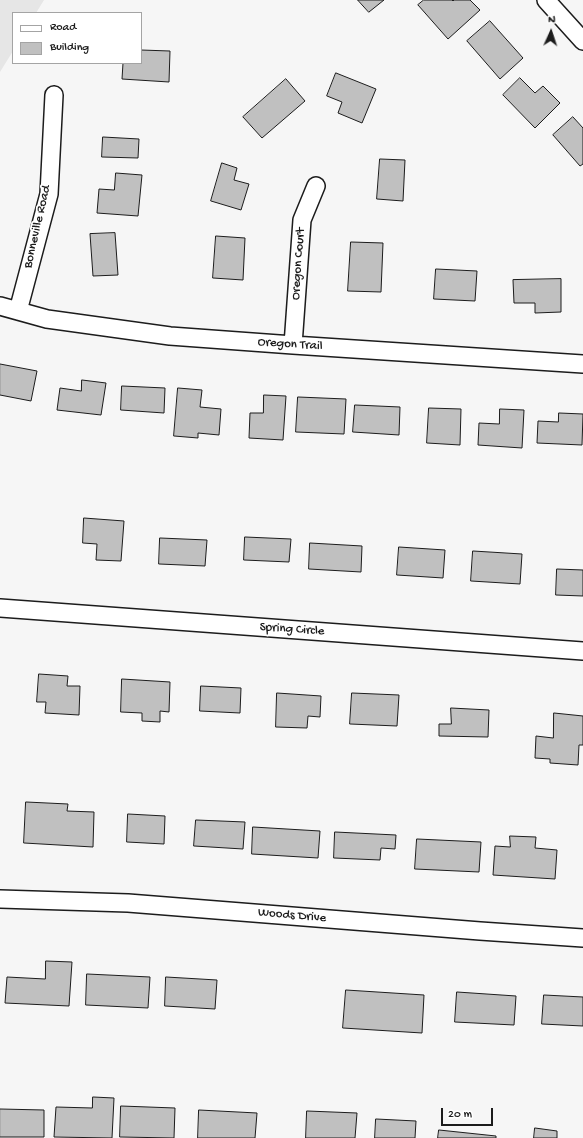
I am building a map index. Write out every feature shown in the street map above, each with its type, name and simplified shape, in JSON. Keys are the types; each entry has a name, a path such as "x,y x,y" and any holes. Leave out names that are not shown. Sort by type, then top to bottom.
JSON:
{"street":[{"path":"546,0 583,41"},
{"name":"Bonneville Road","path":"18,311 49,194 54,95"},
{"name":"Oregon Court","path":"293,345 302,220 316,186"},
{"name":"Oregon Trail","path":"0,306 47,319 170,336 583,364"},
{"name":"Spring Circle","path":"0,608 583,651"},
{"name":"Woods Drive","path":"0,899 128,903 583,938"}],"shaded area":[{"path":"0,0 44,0 37,12 12,12 12,53 0,72"}],"building":[{"path":"358,0 384,0 369,12"},
{"path":"424,0 470,0 480,10 448,39 418,5"},
{"path":"490,21 523,58 500,79 467,41"},
{"path":"142,50 170,51 169,82 122,79 123,64 142,64"},
{"path":"336,73 376,89 362,123 338,113 342,102 327,96"},
{"path":"520,78 535,93 543,86 560,103 535,128 503,95"},
{"path":"286,79 305,101 262,138 243,117"},
{"path":"573,117 583,128 583,164 580,166 553,135"},
{"path":"103,137 139,139 138,158 102,157"},
{"path":"380,159 405,160 403,201 377,199"},
{"path":"222,163 237,168 234,180 249,184 241,210 211,201"},
{"path":"116,173 142,175 138,216 97,213 99,189 114,190"},
{"path":"115,233 118,275 93,276 90,234"},
{"path":"216,236 245,238 243,280 213,278"},
{"path":"351,242 383,243 381,292 348,291"},
{"path":"436,269 477,271 475,301 434,299"},
{"path":"561,279 561,312 535,313 535,303 514,303 513,280"},
{"path":"0,364 37,371 31,401 0,395"},
{"path":"82,380 106,383 101,415 57,410 60,388 81,391"},
{"path":"122,386 165,388 164,413 121,410"},
{"path":"178,388 202,390 200,407 221,409 219,435 198,433 198,438 174,436"},
{"path":"264,395 286,396 283,440 249,438 250,413 263,413"},
{"path":"298,397 346,399 344,434 296,432"},
{"path":"355,405 400,407 399,435 353,432"},
{"path":"429,408 461,409 460,445 427,443"},
{"path":"500,409 524,410 522,448 478,445 479,423 499,424"},
{"path":"559,413 583,414 582,445 537,443 538,421 558,422"},
{"path":"84,518 124,521 121,561 96,560 97,544 83,543"},
{"path":"245,537 291,539 289,562 244,560"},
{"path":"160,538 207,540 205,566 159,564"},
{"path":"310,543 362,546 361,572 309,569"},
{"path":"399,547 445,550 443,578 397,575"},
{"path":"473,551 522,554 520,584 471,581"},
{"path":"557,569 583,570 583,596 556,595"},
{"path":"39,674 68,676 67,686 80,686 79,715 45,713 46,702 37,702"},
{"path":"122,679 170,682 169,712 160,711 160,722 142,721 142,713 121,712"},
{"path":"201,686 241,688 240,713 200,711"},
{"path":"277,693 321,696 320,717 308,716 307,728 276,727"},
{"path":"352,693 399,695 397,726 350,724"},
{"path":"451,708 489,710 488,737 439,736 439,724 451,724"},
{"path":"554,713 583,716 583,745 579,745 578,765 550,763 550,759 535,758 536,736 553,738"},
{"path":"26,802 68,804 67,811 94,812 93,847 24,843"},
{"path":"128,814 165,816 164,844 127,842"},
{"path":"196,820 245,822 243,849 194,846"},
{"path":"253,827 320,831 318,858 252,854"},
{"path":"335,832 396,835 395,849 381,848 380,860 334,858"},
{"path":"510,836 536,837 535,848 557,850 555,879 493,875 495,846 510,847"},
{"path":"417,839 481,842 479,872 415,869"},
{"path":"46,961 72,962 69,1006 5,1003 7,977 45,979"},
{"path":"87,974 150,977 148,1008 86,1005"},
{"path":"166,977 217,980 215,1009 165,1006"},
{"path":"346,990 424,995 422,1033 343,1028"},
{"path":"457,992 516,996 514,1025 455,1022"},
{"path":"544,995 583,997 583,1026 542,1024"},
{"path":"93,1097 114,1098 112,1138 54,1137 56,1107 92,1108"},
{"path":"121,1106 175,1108 174,1138 120,1137"},
{"path":"0,1109 44,1110 44,1137 0,1137"},
{"path":"199,1110 257,1113 255,1138 198,1138"},
{"path":"307,1111 357,1113 355,1138 306,1138"},
{"path":"376,1119 416,1121 415,1138 375,1138"},
{"path":"535,1128 557,1131 557,1138 534,1138"},
{"path":"439,1130 496,1136 496,1138 438,1138"}]}
